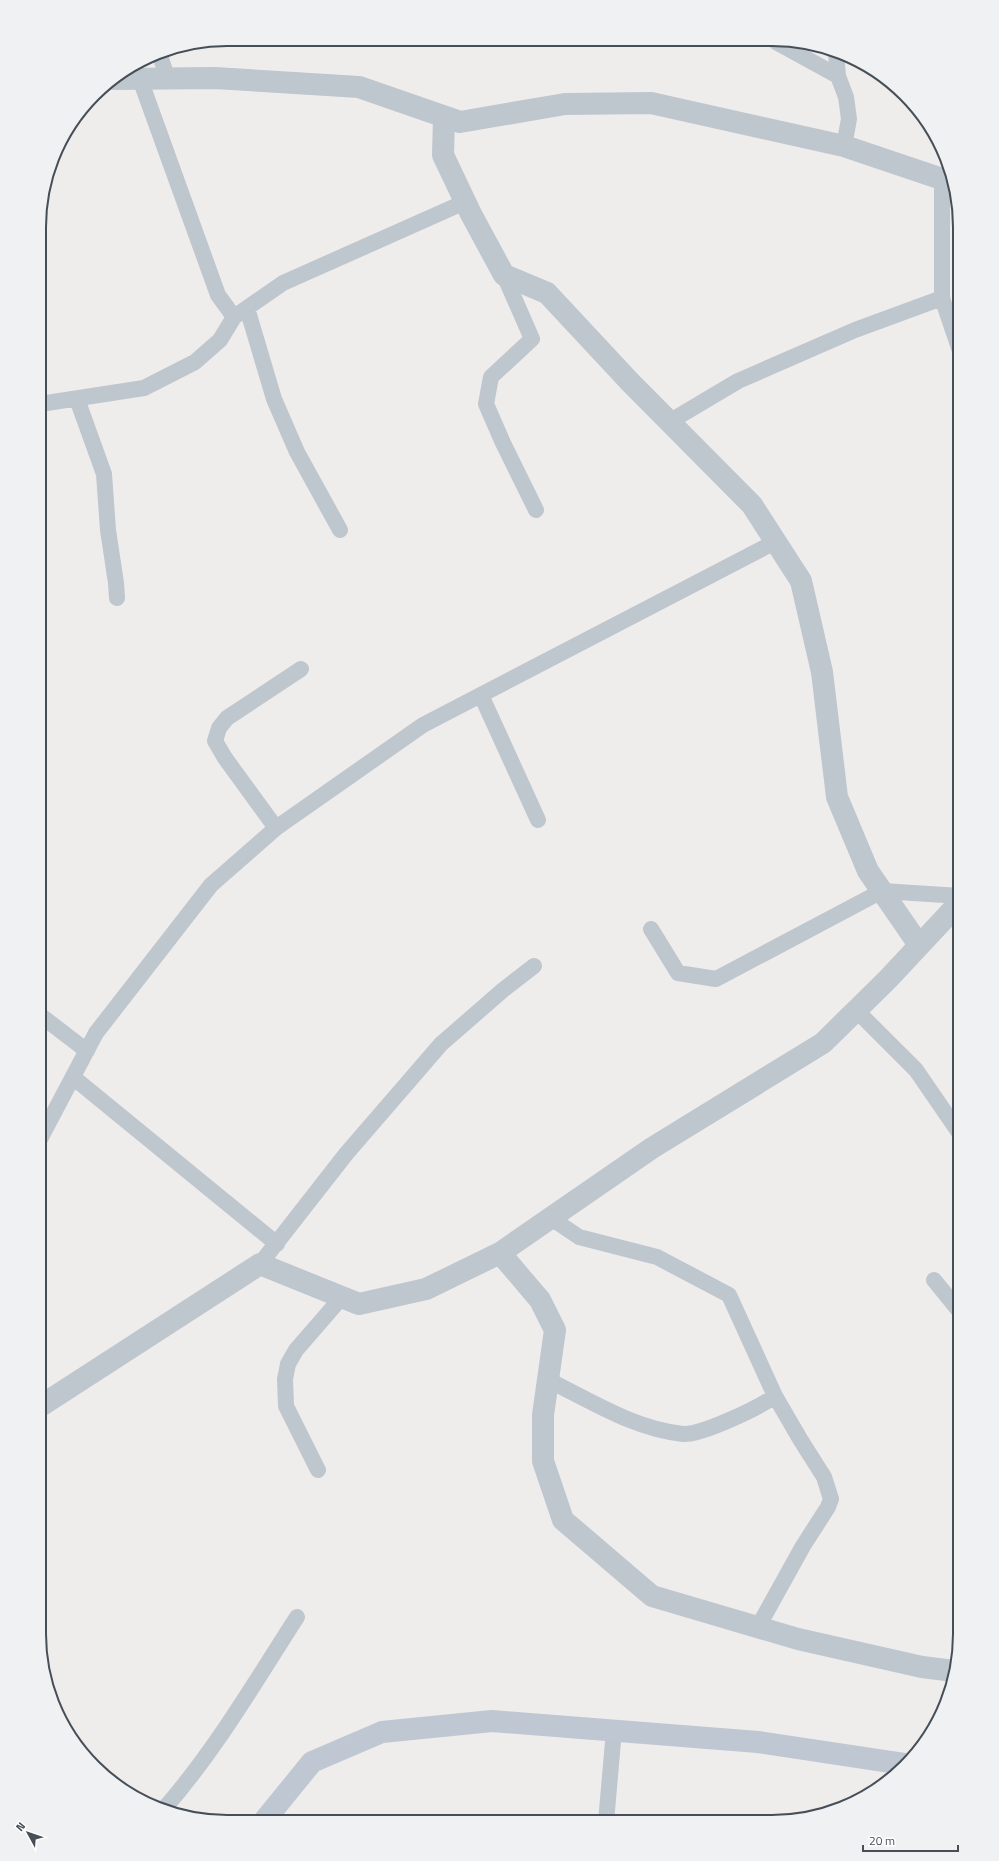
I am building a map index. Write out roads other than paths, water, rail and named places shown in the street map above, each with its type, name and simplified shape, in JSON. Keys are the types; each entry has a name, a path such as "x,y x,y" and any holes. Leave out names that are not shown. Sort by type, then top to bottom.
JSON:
{"main road":[{"path":"268,1815 312,1762 382,1732 492,1721 758,1742 899,1763"}],"street":[{"path":"124,79 215,78 359,87 460,122 564,104 651,103 844,146 947,179"},
{"path":"444,117 443,155 465,202 504,275 547,293 669,422 752,505 801,581 822,672 837,797 868,871 919,945"},
{"path":"46,1402 260,1264 359,1304 426,1289 500,1253 652,1148 822,1043 953,909"},
{"path":"500,1253 540,1300 555,1330 543,1416 542,1461 563,1520 652,1596 798,1639 906,1663 950,1670"}],"lane":[{"path":"783,46 838,76"},
{"path":"837,58 838,76 846,97 849,119 844,146"},
{"path":"161,59 168,78"},
{"path":"140,79 218,295 240,313 297,452 340,530"},
{"path":"947,180 942,298 953,330"},
{"path":"46,403 144,388 195,362 220,340 240,313 283,283 465,202"},
{"path":"504,275 532,339 491,376 486,404 503,444 536,510"},
{"path":"669,422 738,381 855,330 942,298"},
{"path":"77,398 104,474 108,530 117,598"},
{"path":"46,1128 74,1078 96,1033 211,885 276,828 423,725 775,542"},
{"path":"276,828 225,758 215,741 219,728 228,718 301,669"},
{"path":"481,695 538,820"},
{"path":"651,929 678,973 716,979 882,891 953,896"},
{"path":"260,1264 346,1154 441,1044 502,990 534,966"},
{"path":"856,1010 916,1070 953,1124"},
{"path":"46,1020 87,1052"},
{"path":"74,1078 277,1244"},
{"path":"552,1218 579,1237 657,1257 728,1295 775,1396 824,1477 831,1498 828,1507 803,1546 758,1627"},
{"path":"934,1280 953,1303"},
{"path":"318,1470 286,1406 285,1379 288,1364 296,1350 342,1297"},
{"path":"548,1380 639,1425 684,1434 705,1429 763,1404 775,1396"},
{"path":"168,1805 231,1719 297,1617"},
{"path":"607,1815 614,1730"}]}
